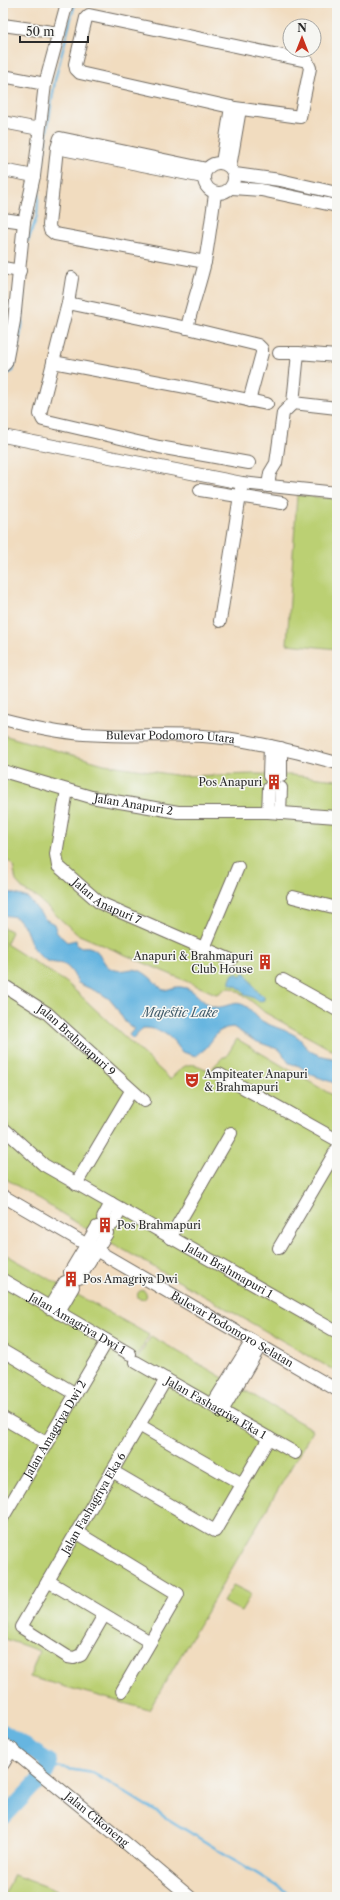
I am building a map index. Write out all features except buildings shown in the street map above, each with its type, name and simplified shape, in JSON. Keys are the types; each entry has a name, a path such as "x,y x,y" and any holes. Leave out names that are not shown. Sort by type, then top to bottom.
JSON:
{"street":[{"path":"3,366 6,362 8,320 20,271 24,222 34,176 45,84 67,3"},
{"path":"93,15 307,61 309,64 310,68 300,117 236,108 80,73 76,69 75,64 86,18 93,15"},
{"path":"3,25 59,34"},
{"path":"3,76 45,84"},
{"path":"232,188 229,168 236,108"},
{"path":"3,122 39,129"},
{"path":"205,173 57,148 49,225 52,232 205,262"},
{"path":"337,194 214,164 205,173 204,184 209,190 216,194 227,192 232,188 261,190 337,206"},
{"path":"3,170 34,176"},
{"path":"277,194 280,180"},
{"path":"299,198 301,186"},
{"path":"190,328 192,304 205,262 216,194"},
{"path":"3,219 24,222"},
{"path":"3,268 20,271"},
{"path":"72,278 68,304 40,414 43,420 158,447 249,462"},
{"path":"68,304 190,328 258,345 262,349 262,352 249,401"},
{"path":"279,353 337,356"},
{"path":"268,486 270,473 276,463 283,413 293,403 298,354"},
{"path":"53,362 267,404"},
{"path":"293,403 337,408"},
{"path":"3,436 242,482 337,493"},
{"path":"220,622 242,482"},
{"path":"200,490 282,503"},
{"name":"Bulevar Podomoro Utara","path":"3,719 40,729 84,734 204,736 276,747 337,763"},
{"path":"274,812 276,747"},
{"name":"Jalan Anapuri 2","path":"3,771 112,802 178,812 274,812 337,817"},
{"name":"Jalan Anapuri 7","path":"67,790 56,854 58,866 100,903 231,960"},
{"path":"204,948 238,867"},
{"path":"293,897 337,908"},
{"path":"283,980 337,1010"},
{"name":"Jalan Brahmapuri 9","path":"3,985 47,1012 144,1101"},
{"path":"219,1074 337,1140"},
{"path":"76,1184 131,1090"},
{"name":"Jalan Brahmapuri 1","path":"3,1128 44,1165 337,1332"},
{"path":"170,1238 231,1133"},
{"path":"279,1248 337,1149"},
{"name":"Bulevar Podomoro Selatan","path":"3,1196 337,1390"},
{"path":"53,1311 116,1206"},
{"name":"Jalan Amagriya Dwi 1","path":"4,1284 107,1341 133,1358"},
{"name":"Jalan Amagriya Dwi 2","path":"3,1517 7,1503 46,1443 107,1341"},
{"path":"217,1408 256,1344"},
{"path":"3,1351 76,1394"},
{"name":"Jalan Fashagriya Eka 1","path":"133,1358 166,1379 295,1453"},
{"name":"Jalan Fashagriya Eka 6","path":"104,1615 81,1655 74,1658 68,1657 21,1627 166,1379"},
{"path":"3,1418 46,1443"},
{"path":"139,1425 242,1484"},
{"path":"112,1471 215,1531 269,1438"},
{"path":"76,1532 178,1594 122,1691"},
{"path":"48,1581 150,1642"},
{"path":"3,1764 8,1746"},
{"name":"Jalan Cikoneng","path":"8,1746 190,1897"},
{"path":"3,1770 3,1776"}],"green space":[{"path":"297,495 337,499 337,649 287,644"},
{"path":"3,735 104,764 181,776 256,774 291,775 337,780 337,1053 264,1012 233,989 226,989 216,994 77,934 36,897 25,891 16,881 13,865 3,857"},
{"path":"3,927 12,932 6,944 66,982 170,1079 179,1070 187,1065 196,1065 209,1071 223,1057 226,1057 237,1039 337,1098 337,1372 82,1226 3,1177"},
{"path":"3,1253 149,1335 133,1363 134,1364 151,1336 313,1430 149,1710 30,1677 39,1651 3,1638"},
{"path":"142,1290 147,1295 142,1300 137,1295"},
{"path":"233,1585 251,1594 241,1611 223,1602"},
{"path":"14,1875 74,1897 3,1897"}],"water":[{"name":"Majestic Lake","path":"3,869 6,888 9,892 28,898 45,919 54,924 57,933 67,942 76,940 77,946 93,949 99,954 107,966 114,970 134,969 141,971 151,978 163,990 178,987 186,988 195,993 205,1003 214,1007 221,1007 235,1003 244,1005 262,1021 291,1033 299,1038 312,1052 337,1060 337,1084 312,1075 299,1066 289,1063 280,1050 255,1041 233,1027 226,1028 218,1032 206,1048 196,1056 182,1052 166,1034 150,1028 143,1028 133,1039 129,1035 134,1029 125,1022 112,1001 102,994 78,983 69,968 46,960 40,956 33,946 20,920 15,917 3,915"},
{"path":"245,972 256,989 264,996 264,1000 260,1002 246,995 238,987 230,984 233,974 237,973 240,976"}],"waterway":[{"path":"28,241 37,216 39,184 55,80 75,3"},
{"path":"3,372 9,373 13,371 22,326 24,276"},
{"path":"3,1732 50,1762 46,1773"},
{"path":"49,1766 93,1773 295,1897"},
{"path":"3,1818 42,1777"}],"place":[{"name":"Pos Anapuri","path":"274,782"},
{"name":"Anapuri & Brahmapuri Club House","path":"265,962"},
{"name":"Ampiteater Anapuri & Brahmapuri","path":"192,1080"},
{"name":"Pos Brahmapuri","path":"105,1225"},
{"name":"Pos Amagriya Dwi","path":"71,1279"}]}
